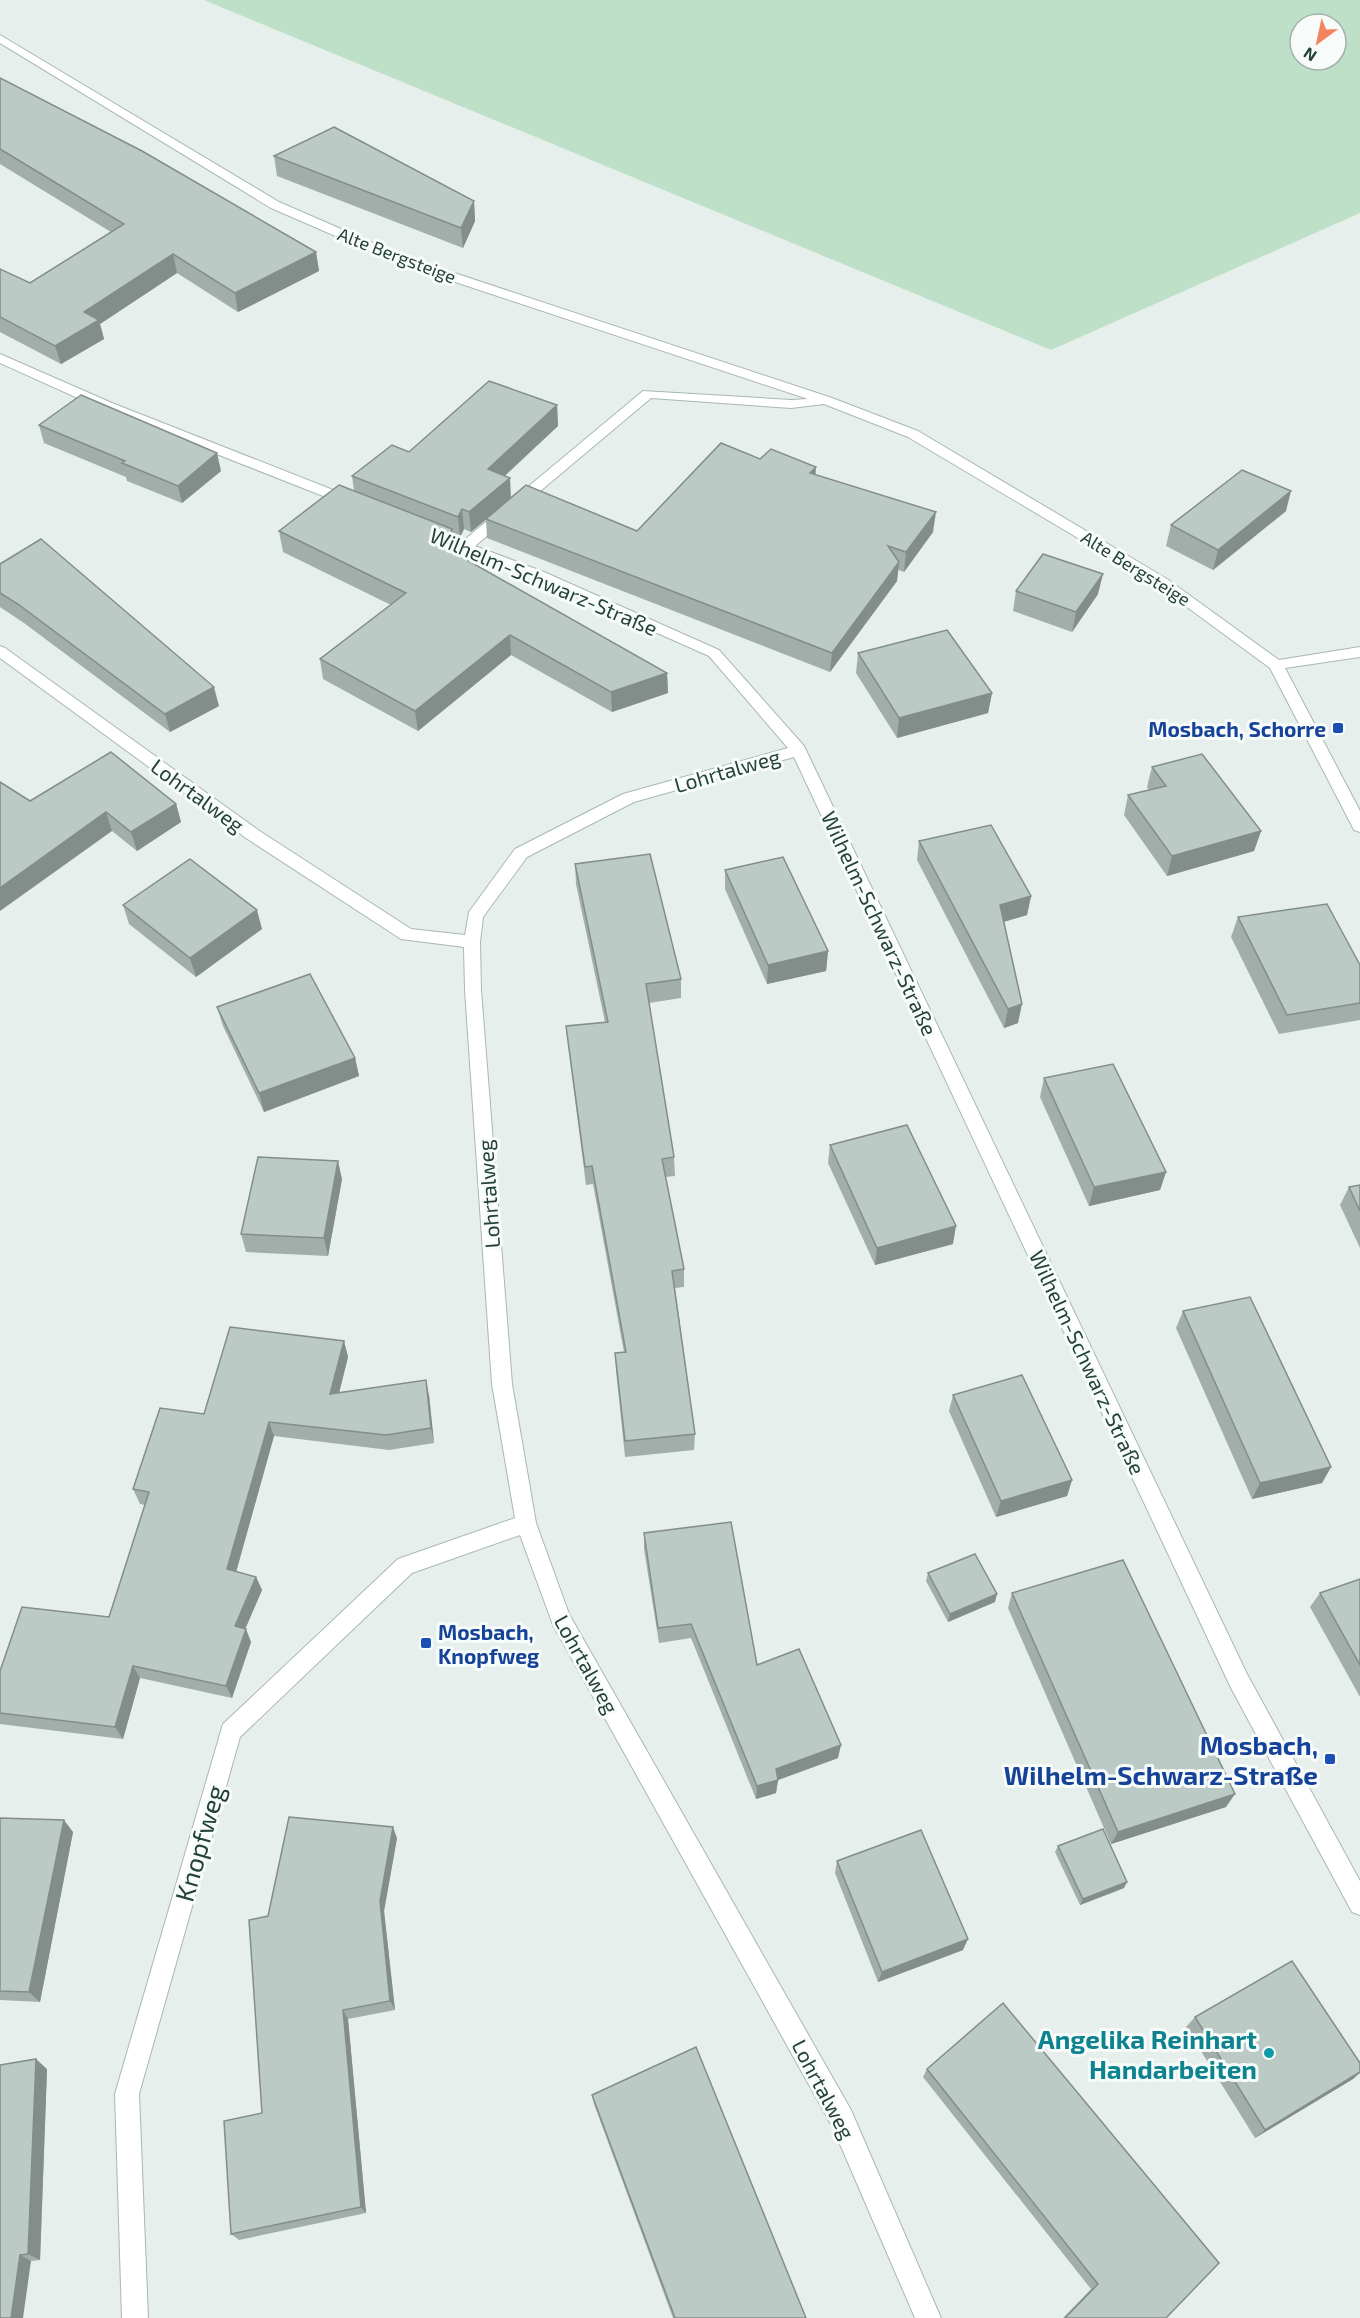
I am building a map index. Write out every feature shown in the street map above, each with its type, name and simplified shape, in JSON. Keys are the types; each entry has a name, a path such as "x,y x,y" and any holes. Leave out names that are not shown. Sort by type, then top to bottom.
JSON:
{"street":[{"name":"Alte Bergsteige","path":"0,38 275,205 399,259 827,401 913,434 1162,582 1276,665 1360,826"},
{"path":"0,358 107,406 368,508"},
{"name":"Alte Bergsteige","path":"465,547 648,394 791,404 827,401"},
{"name":"Wilhelm-Schwarz-Straße","path":"422,530 539,575 714,653 799,750 1239,1681 1360,1904"},
{"name":"Lohrtalweg","path":"0,651 252,834 406,935 472,942"},
{"path":"1276,665 1360,652"},
{"name":"Lohrtalweg","path":"799,750 629,798 521,853 475,916 472,942 473,990 502,1384 526,1523 560,1618 842,2119 928,2318"},
{"name":"Knopfweg","path":"135,2318 127,2094 231,1731 405,1566 526,1523"}],"green space":[{"path":"204,0 1360,0 1360,213 1051,350"}],"building":[{"path":"0,78 142,151 316,252 235,293 173,254 84,312 99,320 55,346 0,317 0,269 30,283 124,224 0,149"},
{"path":"334,127 474,201 461,228 274,156"},
{"path":"489,381 557,405 488,469 510,478 469,512 462,509 458,517 352,476 392,445 409,452"},
{"path":"81,395 217,453 178,486 39,425"},
{"path":"721,443 760,459 771,449 816,467 810,473 936,512 906,552 888,546 899,562 832,653 486,519 526,485 637,531"},
{"path":"1242,470 1291,491 1218,550 1171,525"},
{"path":"339,485 452,529 444,547 667,673 611,692 510,635 415,711 320,659 406,593 279,531"},
{"path":"41,539 214,687 165,714 0,593 0,564"},
{"path":"1043,554 1103,574 1076,612 1016,591"},
{"path":"947,630 992,693 899,718 858,653"},
{"path":"111,752 176,804 131,832 106,812 0,888 0,782 30,801"},
{"path":"1202,754 1261,831 1172,856 1128,795 1166,786 1152,767"},
{"path":"991,825 1031,896 1000,905 1022,1004 1008,1009 919,841"},
{"path":"650,854 681,979 646,984 674,1157 662,1159 684,1269 672,1271 695,1434 625,1441 615,1353 626,1352 592,1166 585,1167 566,1026 608,1022 575,864"},
{"path":"783,857 828,951 768,965 725,870"},
{"path":"190,859 257,910 190,958 123,905"},
{"path":"1327,904 1360,965 1360,1003 1287,1015 1238,917"},
{"path":"310,974 355,1058 259,1093 217,1007"},
{"path":"1113,1064 1166,1172 1094,1187 1044,1078"},
{"path":"907,1125 956,1226 877,1248 830,1145"},
{"path":"258,1157 338,1161 324,1238 241,1234"},
{"path":"1360,1185 1360,1211 1349,1187"},
{"path":"1250,1297 1331,1467 1260,1483 1183,1311"},
{"path":"230,1327 344,1341 330,1394 426,1380 431,1428 386,1435 269,1422 227,1569 256,1577 235,1626 246,1629 226,1686 133,1666 115,1727 0,1713 0,1671 22,1607 109,1617 149,1492 133,1489 160,1408 204,1414"},
{"path":"1022,1375 1072,1480 1001,1501 953,1395"},
{"path":"731,1522 757,1665 799,1649 841,1745 776,1769 778,1780 757,1786 691,1624 658,1628 644,1533"},
{"path":"975,1554 997,1594 950,1614 928,1573"},
{"path":"1123,1560 1235,1794 1118,1832 1012,1593"},
{"path":"1360,1579 1360,1665 1320,1593"},
{"path":"289,1817 393,1827 380,1901 390,2001 343,2010 361,2207 231,2234 224,2121 262,2113 249,1920 268,1916"},
{"path":"0,1818 64,1820 29,1992 0,1991"},
{"path":"1103,1829 1127,1882 1083,1899 1058,1846"},
{"path":"921,1830 968,1939 882,1972 837,1861"},
{"name":"Angelika Reinhart Handarbeiten","path":"1292,1961 1360,2063 1360,2072 1265,2130 1195,2017"},
{"path":"1003,2003 1219,2263 1166,2318 1065,2318 1098,2284 927,2069"},
{"path":"696,2047 806,2318 675,2318 592,2095"},
{"path":"36,2059 28,2254 20,2255 11,2318 0,2318 0,2065"}],"place":[{"name":"Mosbach, Schorre","path":"1338,728"},
{"name":"Mosbach, Knopfweg","path":"426,1643"},
{"name":"Mosbach, Wilhelm-Schwarz-Straße","path":"1330,1759"},
{"name":"Angelika Reinhart Handarbeiten","path":"1269,2053"}]}
